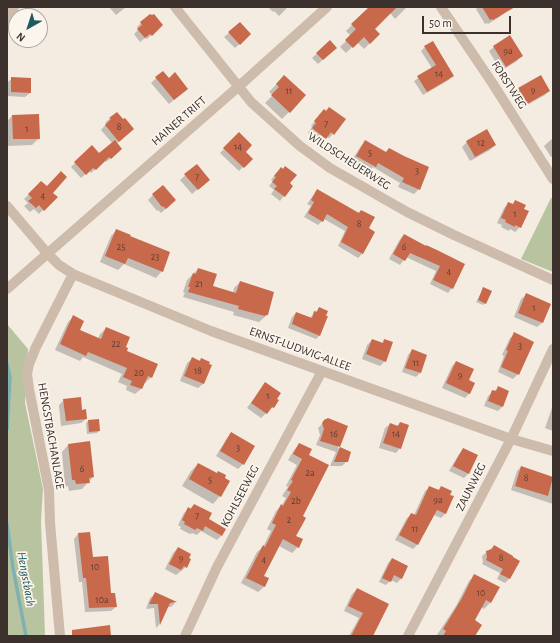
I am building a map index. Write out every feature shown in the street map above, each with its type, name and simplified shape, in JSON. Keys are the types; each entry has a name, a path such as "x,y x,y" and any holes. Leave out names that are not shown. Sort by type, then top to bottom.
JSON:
{"street":[{"path":"7,25 14,7"},
{"name":"WILDSCHEUERWEG","path":"175,7 251,102 300,146 330,168 407,212 553,280"},
{"name":"HAINER TRIFT","path":"7,289 327,7"},
{"name":"FORSTWEG","path":"441,7 493,84 553,179"},
{"name":"ERNST-LUDWIG-ALLEE","path":"7,206 47,253 59,265 73,274 211,331 511,439 553,451"},
{"name":"HENGSTBACHANLAGE","path":"60,636 50,523 49,490 28,389 28,374 31,358 73,274"},
{"name":"ZAUNWEG","path":"408,636 511,439 553,349"},
{"name":"KOHLSEEWEG","path":"185,636 217,567 322,371"}],"green space":[{"path":"551,198 553,199 553,272 521,259"},
{"path":"7,324 28,349 25,403 43,489 41,521 45,636 7,636"}],"building":[{"path":"369,7 397,7 375,29 380,34 370,44 364,37 353,48 345,40 356,29 351,24"},
{"path":"482,7 515,7 493,20 490,20"},
{"path":"150,14 154,14 163,25 152,36 150,34 145,38 137,29 142,25 140,22"},
{"path":"240,22 251,34 240,45 228,32"},
{"path":"510,35 523,56 506,67 493,46"},
{"path":"330,40 337,48 323,60 316,53"},
{"path":"433,41 454,76 427,92 417,76 436,65 424,46"},
{"path":"163,71 169,78 175,72 188,89 174,100 155,77"},
{"path":"284,75 306,95 290,113 271,95 279,87 276,84"},
{"path":"541,75 550,91 527,104 518,88"},
{"path":"11,77 31,78 31,93 11,92"},
{"path":"329,107 346,119 334,135 331,132 326,139 312,128 316,123 314,121 324,109 326,111"},
{"path":"117,112 123,119 125,118 134,129 119,142 105,125 111,119 109,118"},
{"path":"39,114 40,139 13,139 12,115"},
{"path":"487,129 496,145 475,157 466,141"},
{"path":"239,132 252,145 246,152 253,159 244,168 223,148"},
{"path":"115,140 122,149 111,159 109,157 96,170 93,168 86,175 74,162 92,145 99,153"},
{"path":"365,140 386,152 389,148 429,167 420,190 402,182 404,178 378,163 376,167 356,156"},
{"path":"197,164 210,180 198,190 184,174"},
{"path":"285,166 297,175 290,183 293,186 285,197 274,189 277,186 272,182 276,177 274,176 281,167 283,169"},
{"path":"61,171 67,177 53,193 58,197 44,211 39,205 36,208 28,201 32,198 28,194 41,181 47,186"},
{"path":"163,185 176,200 166,209 163,206 162,207 152,194"},
{"path":"317,189 359,213 361,210 375,217 369,228 375,232 363,254 341,242 348,227 327,214 323,222 308,213 314,202 311,200"},
{"path":"515,200 526,205 524,209 529,211 521,228 505,222 506,220 501,218 508,202 513,204"},
{"path":"116,229 170,252 163,272 128,258 125,264 105,256"},
{"path":"404,234 465,264 453,289 433,280 440,266 410,253 405,261 393,254"},
{"path":"198,268 217,274 213,286 236,293 240,281 274,292 268,315 265,316 238,309 239,306 188,292 190,287 188,287 193,273 196,274"},
{"path":"483,287 492,291 486,304 478,300"},
{"path":"526,293 551,304 543,323 518,313"},
{"path":"319,307 328,311 326,316 328,316 320,336 292,324 296,312 312,318 314,311 317,312"},
{"path":"73,315 84,321 80,330 101,339 106,327 130,337 126,347 128,348 127,351 158,364 152,378 148,376 142,389 130,385 132,381 123,377 127,368 88,352 86,356 60,344"},
{"path":"514,332 534,342 519,375 501,367 508,351 506,350"},
{"path":"372,339 383,343 384,339 393,342 386,362 366,354"},
{"path":"412,349 427,355 421,373 405,368"},
{"path":"192,357 200,361 201,358 210,362 209,364 212,365 204,384 184,376"},
{"path":"456,361 474,369 469,380 475,383 470,394 446,383"},
{"path":"265,382 281,393 274,408 272,407 267,414 251,403"},
{"path":"498,386 509,391 503,407 488,401 492,390 496,391"},
{"path":"81,397 82,410 86,409 87,419 66,421 63,399"},
{"path":"328,418 348,426 340,447 320,441 324,429 322,423"},
{"path":"99,419 100,431 89,432 88,420"},
{"path":"400,422 409,425 401,449 383,443 390,423 398,426"},
{"path":"231,432 255,446 244,465 220,451"},
{"path":"90,441 94,477 89,478 90,483 76,484 75,480 72,480 68,444"},
{"path":"299,443 312,449 309,455 329,465 303,516 306,518 296,536 303,539 299,548 283,539 264,576 269,578 265,587 246,578 263,545 265,547 276,525 272,523 281,504 283,506 291,492 287,490 293,481 291,480 302,459 293,454"},
{"path":"340,447 351,452 348,462 334,462"},
{"path":"463,448 478,455 469,474 453,466"},
{"path":"198,463 217,473 218,471 226,475 225,478 230,481 221,497 189,479"},
{"path":"521,466 553,477 548,496 515,486"},
{"path":"429,486 439,490 441,486 452,491 450,495 454,496 446,514 437,510 418,545 399,535 411,513 416,515"},
{"path":"194,504 212,513 209,519 226,529 222,536 205,526 203,531 197,528 195,530 184,524 185,522 182,520 188,507 191,509"},
{"path":"90,532 93,557 108,556 111,593 115,593 117,607 89,608 86,578 83,578 78,533"},
{"path":"494,545 520,561 510,579 500,574 503,569 486,560 486,551 492,549"},
{"path":"178,547 191,554 189,558 191,559 187,568 184,566 181,570 169,564"},
{"path":"392,558 408,566 402,579 394,575 391,582 382,578"},
{"path":"474,574 500,587 491,603 486,600 475,620 482,625 475,636 443,636 446,631 443,629 462,598"},
{"path":"357,588 389,604 373,636 351,636 363,613 348,606"},
{"path":"155,592 177,602 170,603 160,625 158,604 149,604"},
{"path":"110,625 111,636 72,636 72,630"}],"waterway":[{"name":"Hengstbach","path":"7,364 10,377 7,429"},
{"name":"Hengstbach","path":"7,524 13,568 26,636"}]}
